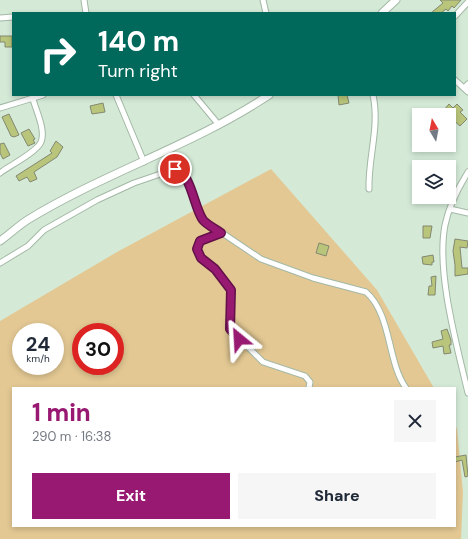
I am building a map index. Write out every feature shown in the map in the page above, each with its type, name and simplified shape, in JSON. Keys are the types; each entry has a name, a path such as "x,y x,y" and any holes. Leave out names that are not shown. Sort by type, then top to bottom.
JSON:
{"main road":[{"path":"385,12 396,0"},
{"path":"0,241 27,220 48,207 219,125 267,96"}],"street":[{"path":"84,0 86,12"},
{"path":"263,0 266,12"},
{"path":"456,15 468,2"},
{"path":"0,18 12,17"},
{"path":"456,81 466,90 468,84"},
{"path":"0,108 40,96"},
{"path":"116,96 144,162"},
{"path":"195,96 219,125"},
{"path":"369,189 369,178 375,137 376,104 373,96"},
{"path":"0,173 36,148 41,142 42,131 33,99"},
{"path":"0,263 28,246 44,230 97,200 134,183 175,169 182,173 187,181 203,220 261,259 313,278 366,292 372,297 383,322 400,377 405,387"},
{"path":"468,172 459,186 450,209 444,237 444,269 450,308 467,382 468,393"},
{"path":"450,209 468,213"},
{"path":"221,233 200,241 197,249 201,258 215,269 231,290 230,329 263,362 305,376 310,382 309,387"}],"shaded area":[{"path":"271,169 377,290 433,387 12,387 12,527 456,527 456,427 457,429 463,492 461,539 0,539 0,321 117,252"}],"building":[{"path":"440,0 461,0 454,8 452,6 448,11 446,9 442,12 432,12 443,3"},
{"path":"0,36 12,36 12,47 5,47 5,42 0,42"},
{"path":"338,96 347,96 349,103 339,105"},
{"path":"103,103 105,112 92,114 90,106"},
{"path":"449,104 453,108 446,108"},
{"path":"457,104 463,110 460,112 467,119 460,126 456,122 456,108 453,108"},
{"path":"9,114 19,135 14,137 11,136 2,117"},
{"path":"29,129 35,139 33,140 35,143 28,146 21,133"},
{"path":"56,141 63,147 57,157 34,172 37,179 30,182 27,177 19,181 16,176 52,153 50,151"},
{"path":"4,143 10,155 3,159 0,153 0,144"},
{"path":"423,226 432,226 430,238 423,238"},
{"path":"455,239 468,241 467,248 460,247 462,268 468,268 468,274 455,276 453,251"},
{"path":"319,243 329,246 326,256 316,253"},
{"path":"433,255 434,262 432,262 432,265 423,264 422,257"},
{"path":"436,276 435,295 428,295 429,286 432,286 431,277"},
{"path":"447,329 451,340 451,345 449,345 451,353 444,354 443,346 433,348 432,342 443,339 441,331"},
{"path":"466,455 468,476 465,477 462,460 456,462 456,457"}],"route":[{"path":"175,169 182,173 187,181 203,220 221,233 200,241 197,249 201,258 215,269 231,290 230,329 239,339"}]}
